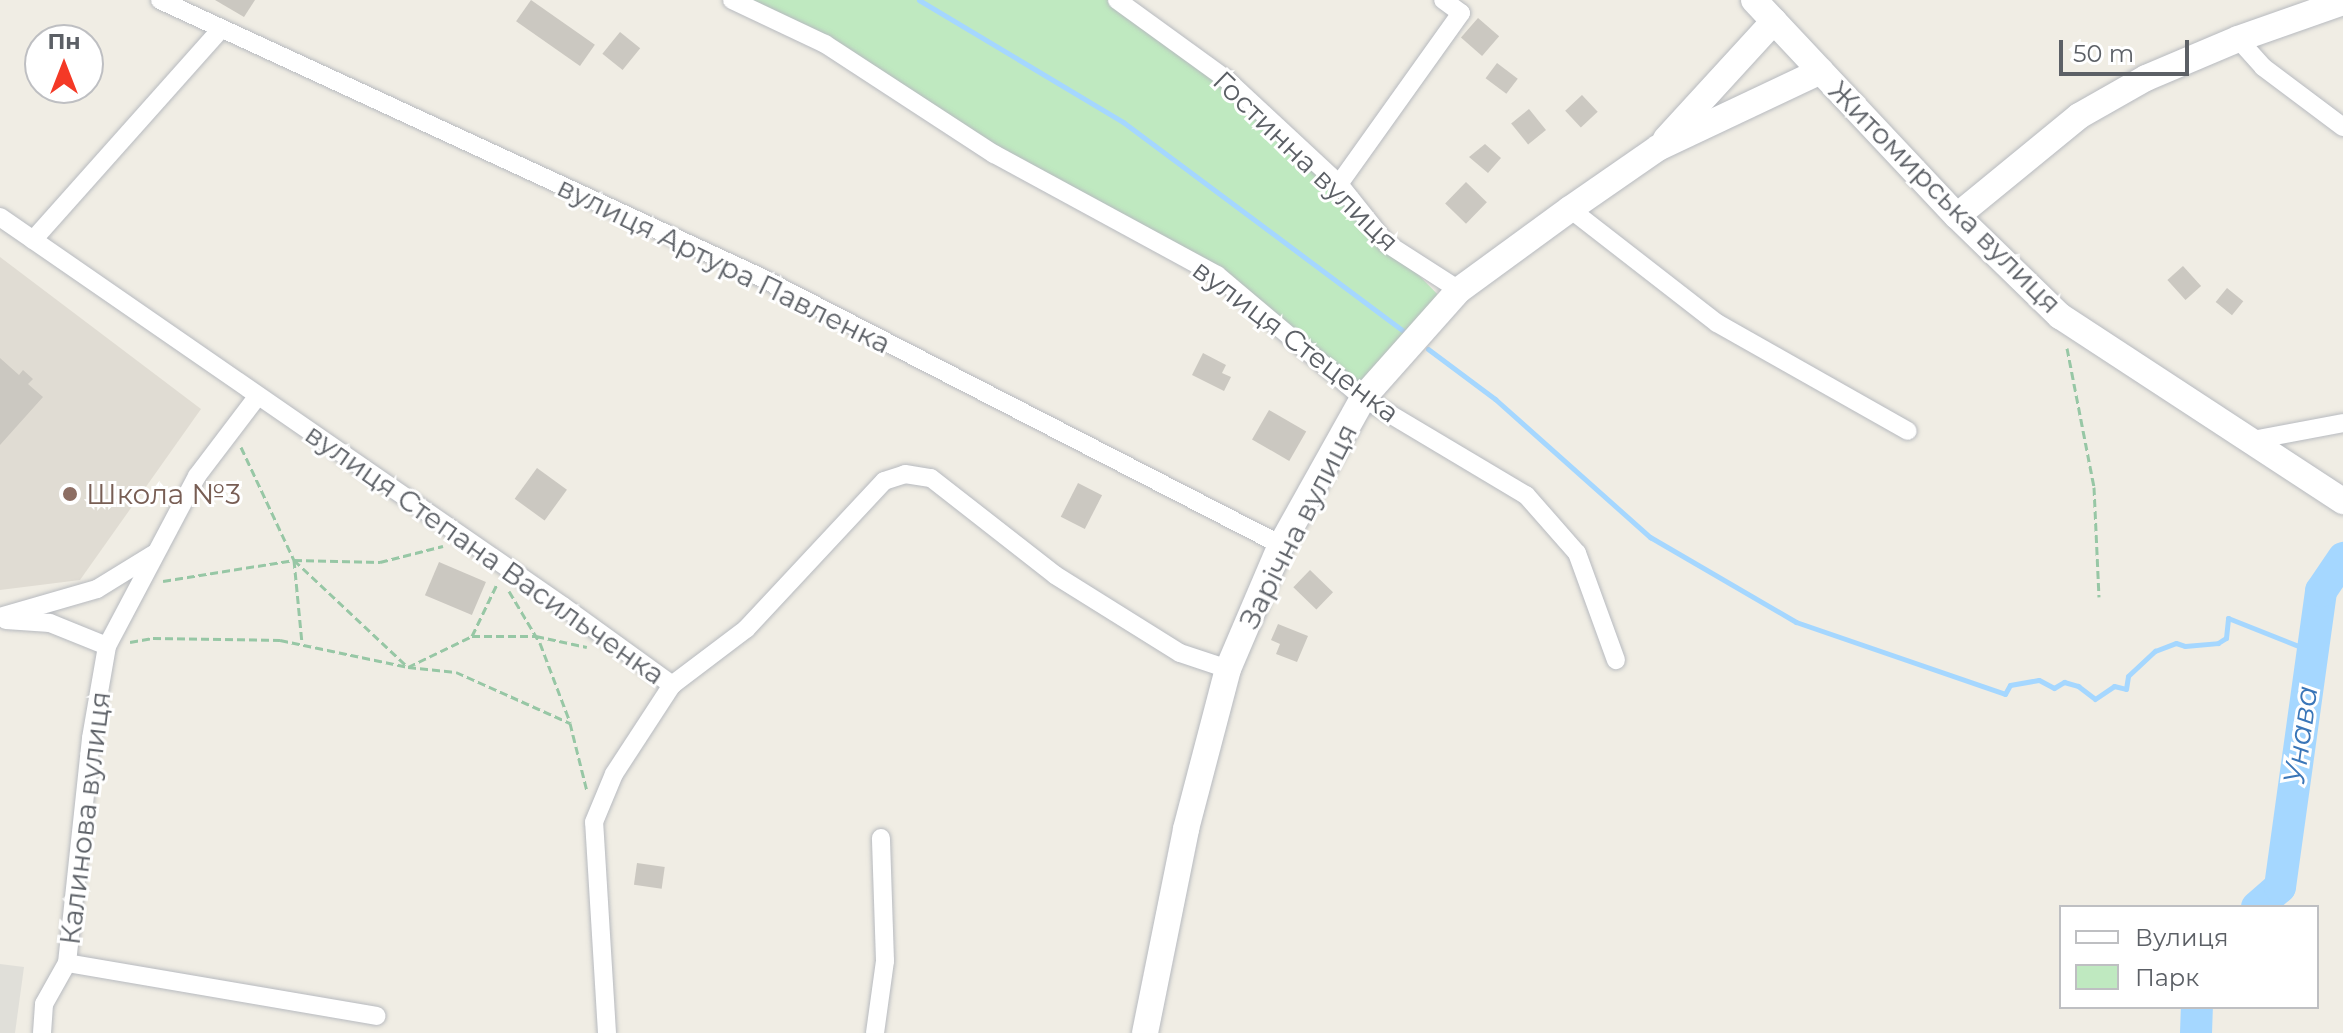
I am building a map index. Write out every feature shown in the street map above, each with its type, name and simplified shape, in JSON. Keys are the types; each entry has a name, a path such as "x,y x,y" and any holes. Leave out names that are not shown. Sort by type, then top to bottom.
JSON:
{"street":[{"name":"вулиця Артура Павленка","path":"160,0 760,277 1281,545"},
{"name":"вулиця Стеценка","path":"732,0 825,44 994,154 1217,275 1363,398 1526,495 1577,553 1616,660"},
{"name":"Гостинна вулиця","path":"1117,0 1226,79 1339,184 1386,243 1459,290"},
{"path":"1339,184 1461,13 1443,0"},
{"name":"Житомирська вулиця","path":"1754,0 1957,216 2060,316 2343,501"},
{"path":"1957,216 2079,116 2146,78 2238,39 2343,2"},
{"name":"Зарічна вулиця","path":"1658,148 1774,21"},
{"path":"33,240 220,30"},
{"path":"2238,39 2263,67 2343,127"},
{"name":"Зарічна вулиця","path":"1145,1033 1186,829 1228,669 1281,545 1363,398 1459,290 1570,209 1658,148 1821,71"},
{"path":"1570,209 1717,323 1908,431"},
{"name":"вулиця Степана Васильченка","path":"0,217 672,685 746,629 884,481 905,474 931,478 1055,575 1170,646 1228,669"},
{"name":"Калинова вулиця","path":"42,1033 44,1004 67,963 91,738 107,646 197,476 257,397"},
{"path":"2248,441 2343,423"},
{"path":"0,618 97,589 155,554"},
{"path":"0,618 50,623 107,646"},
{"path":"607,1033 594,822 614,774 672,685"},
{"path":"875,1033 885,961 881,838"},
{"path":"67,963 376,1016"}],"path":[{"path":"2060,316 2094,487 2099,597"},
{"path":"233,429 294,560 303,645"},
{"path":"139,585 294,560 380,562 467,540"},
{"path":"472,636 501,577 487,554"},
{"path":"294,560 408,667"},
{"path":"508,588 536,636 570,723 594,822"},
{"path":"408,667 472,636 536,636 591,648"},
{"path":"107,646 153,638 280,640 408,667 456,672 570,723"}],"shaded area":[{"name":"Школа №3","path":"0,257 201,409 80,580 0,590"},
{"path":"0,964 24,967 15,1033 0,1033"}],"green space":[{"path":"732,0 1117,0 1226,79 1447,304 1363,398 1217,275 825,44"}],"building":[{"path":"215,0 255,0 244,17"},
{"path":"531,0 595,45 580,66 516,21"},
{"path":"1478,18 1499,36 1482,56 1461,38"},
{"path":"620,32 640,48 623,70 602,54"},
{"path":"1497,63 1518,79 1506,94 1486,78"},
{"path":"1582,95 1598,112 1581,128 1565,111"},
{"path":"1529,109 1546,130 1528,144 1511,123"},
{"path":"1485,144 1501,158 1488,173 1469,157"},
{"path":"1466,182 1487,202 1466,224 1445,204"},
{"path":"2183,266 2201,286 2185,300 2167,280"},
{"path":"2227,288 2243,301 2232,315 2216,302"},
{"path":"1203,353 1226,365 1222,373 1231,377 1224,391 1192,375"},
{"path":"0,358 19,375 23,370 33,379 28,384 43,397 0,445"},
{"path":"1269,410 1306,432 1289,461 1252,439"},
{"path":"537,468 567,490 545,520 515,499"},
{"path":"1078,483 1102,495 1085,529 1061,517"},
{"path":"439,562 486,582 472,615 425,595"},
{"path":"1310,570 1333,592 1316,609 1293,587"},
{"path":"1278,624 1308,636 1297,662 1276,654 1280,644 1271,640"},
{"path":"637,863 665,867 662,889 634,885"}],"waterway":[{"path":"919,0 1123,122 1402,330"},
{"path":"1428,349 1495,399 1650,537 1796,622 2005,694 2010,685 2039,680 2054,688 2064,682 2078,686 2095,699 2114,686 2126,689 2128,676 2155,651 2176,643 2185,646 2218,643 2226,638 2228,618 2311,651"},
{"name":"Унава","path":"2259,905 2280,887 2321,591 2343,558"},
{"name":"Унава","path":"2196,1033 2197,1009"}],"place":[{"name":"Школа №3","path":"70,494"}]}
